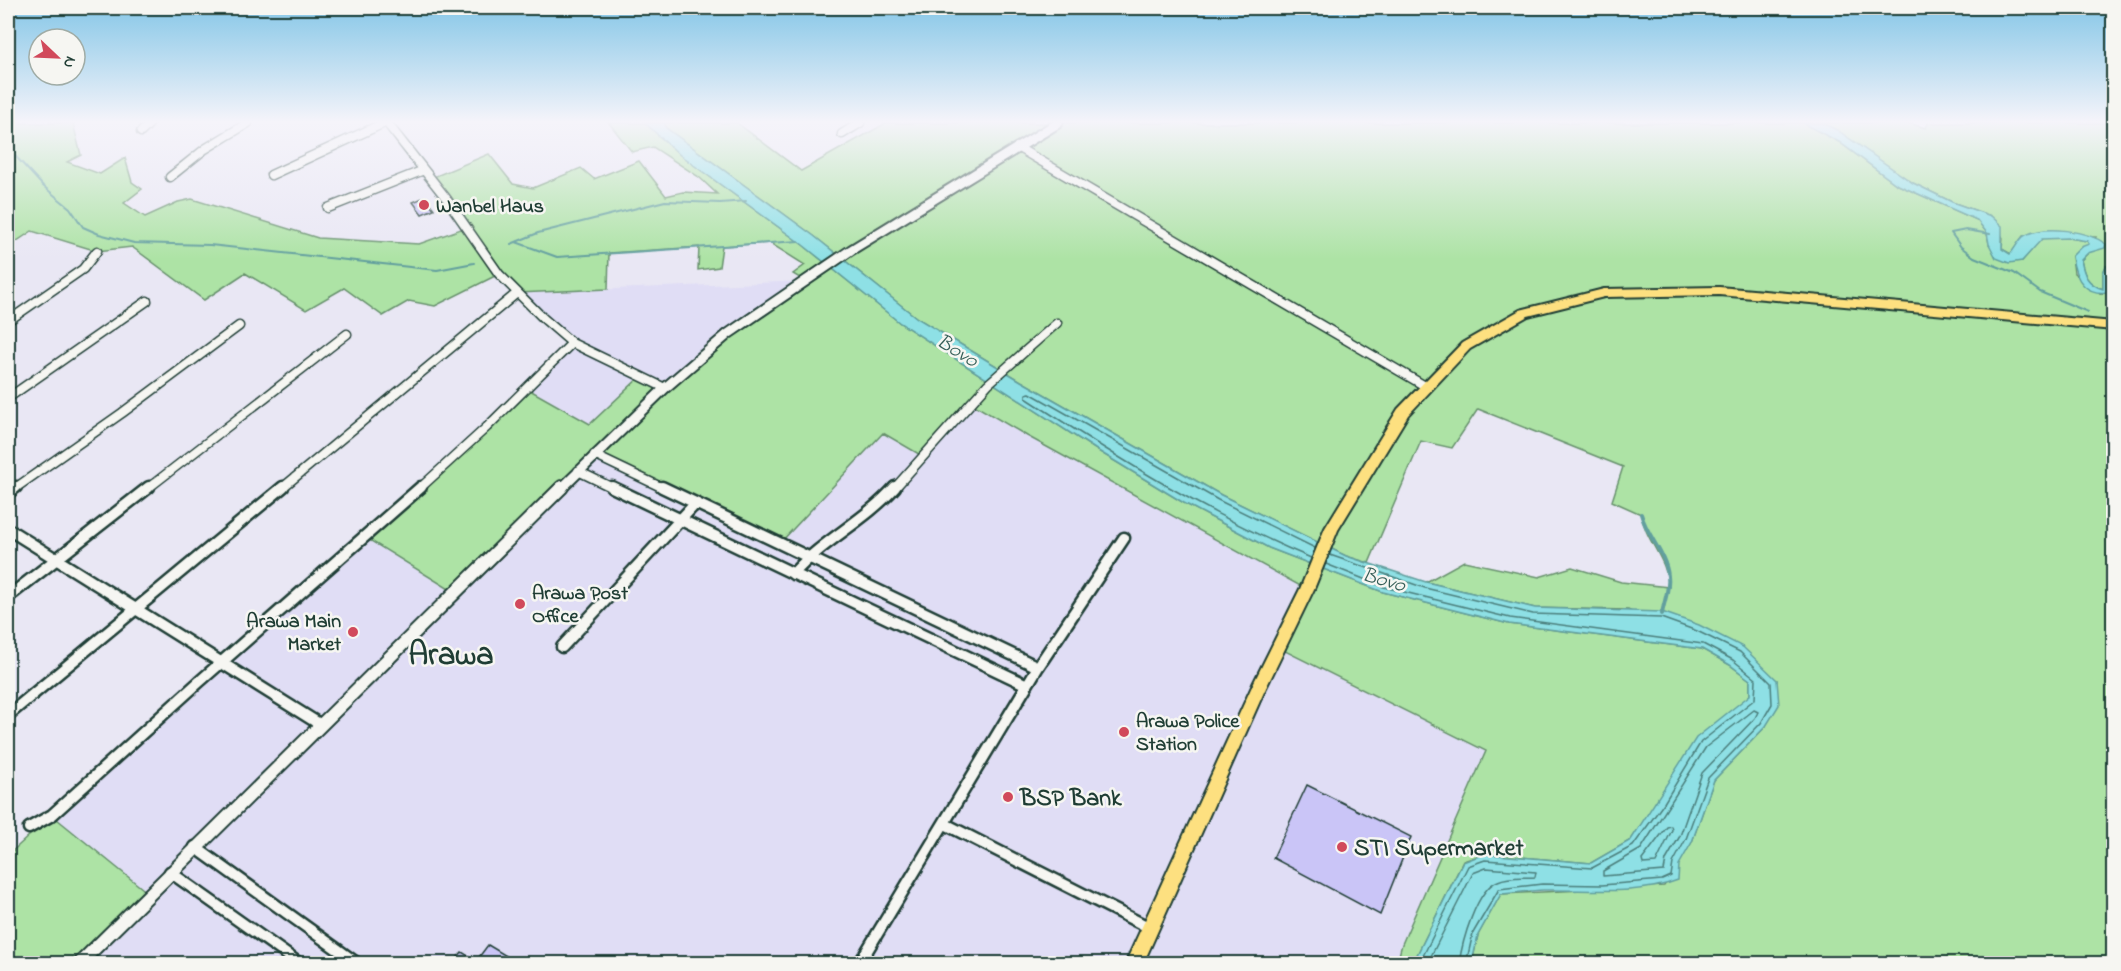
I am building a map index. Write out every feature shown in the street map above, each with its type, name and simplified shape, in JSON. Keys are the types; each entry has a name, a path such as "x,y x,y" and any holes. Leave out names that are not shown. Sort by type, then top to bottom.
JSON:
{"main road":[{"path":"1134,963 1332,528 1403,412 1466,346 1524,313 1604,293 1719,291 2114,326"}],"street":[{"path":"170,177 181,168"},
{"path":"271,175 286,168"},
{"path":"422,168 446,198 499,274 572,343 665,388"},
{"path":"79,963 594,455 665,388 728,334 851,250 983,168"},
{"path":"1053,168 1425,387"},
{"path":"328,208 424,171"},
{"path":"8,321 83,269 98,251"},
{"path":"8,715 518,293"},
{"path":"8,398 147,301"},
{"path":"793,574 808,557 879,506 988,384 1057,323"},
{"path":"8,493 122,413 239,326"},
{"path":"8,597 348,334"},
{"path":"29,828 52,815 220,662 366,538 528,389 572,343"},
{"path":"594,455 1038,667"},
{"path":"578,471 1027,685"},
{"path":"562,647 695,504"},
{"path":"8,529 321,725"},
{"path":"859,963 1038,667 1124,538"},
{"path":"945,824 1150,928"},
{"path":"195,847 358,963"},
{"path":"170,872 300,963"}],"shaded area":[{"path":"806,281 665,388 640,377 590,424 528,389 572,343 517,293"},
{"path":"971,402 1027,436 1307,589 1279,648 1487,751 1402,943 1397,964 79,963 52,815 366,538 594,455 779,544 883,433"}],"green space":[{"path":"8,168 84,168 100,174 109,168 128,168 132,182 142,189 124,203 145,217 178,202 192,199 318,238 419,244 467,227 431,178 454,168 500,168 513,184 533,188 580,168 594,179 621,168 645,168 666,196 683,192 717,194 686,168 698,168 803,245 900,323 1095,449 1184,503 1269,548 1383,592 1509,624 1702,649 1750,680 1750,695 1659,800 1631,840 1591,863 1484,854 1463,861 1413,963 1397,963 1402,944 1486,751 1279,648 1306,589 971,403 924,457 883,433 779,544 594,455 454,592 366,538 528,389 590,424 640,377 665,388 728,334 805,281 793,274 805,265 770,243 722,246 719,267 698,270 699,247 609,253 608,289 517,293 499,274 435,306 409,301 383,316 344,288 306,310 245,273 204,300 132,247 97,251 32,231 8,247"},
{"path":"721,168 797,168 801,171 806,168 1875,168 1896,184 1977,220 1987,233 1989,244 2022,261 2042,238 2087,241 2089,244 2072,256 2074,273 2101,294 2114,291 2113,963 1472,963 1478,935 1501,894 1664,886 1692,842 1714,780 1766,726 1777,680 1628,610 1535,608 1426,582 1464,561 1539,577 1572,567 1621,582 1669,587 1661,559 1647,533 1641,514 1612,501 1623,467 1478,409 1452,448 1421,441 1369,563 1346,556 1221,495 1021,381 917,318 814,236"},
{"path":"1891,168 2113,168 2113,266 2106,266 2103,273 2103,289 2093,285 2087,279 2081,260 2088,253 2096,237 2023,236 2011,254 2002,249 2003,238 1991,216 1952,202 1913,183"},
{"path":"52,815 148,893 79,963 8,963 8,855"}],"water":[{"name":"Bovo","path":"698,168 721,168 814,236 917,318 1021,381 1221,495 1346,556 1426,582 1535,608 1662,612 1699,625 1743,647 1777,680 1779,705 1766,726 1714,780 1692,842 1679,865 1678,880 1629,890 1543,890 1501,894 1478,935 1472,963 1413,963 1463,862 1484,854 1591,863 1631,840 1696,738 1750,695 1750,680 1702,649 1509,624 1383,592 1269,548 1184,503 1095,449 900,323 803,245"},
{"path":"1875,168 1892,168 1913,183 1952,202 1991,216 2002,226 2002,249 2010,254 2024,236 2043,230 2066,231 2098,239 2106,244 2105,248 2088,253 2081,260 2083,270 2090,282 2103,289 2103,273 2106,266 2113,266 2113,291 2104,293 2089,290 2079,280 2072,256 2081,247 2089,244 2087,241 2069,238 2042,239 2022,261 2009,263 1996,258 1989,244 1987,233 1977,220 1896,184"}],"building":[{"name":"Wanbel Haus","path":"425,197 434,209 422,214 413,202"},
{"name":"STI Supermarket","path":"1307,785 1411,837 1380,915 1273,858"},
{"path":"488,945 518,963 453,963 462,952 476,961"}],"waterway":[{"path":"27,168 43,186 70,208 83,227 99,234 134,243 210,245 437,270 474,263"},
{"path":"511,244 538,233 665,201 720,203 746,201"},
{"path":"1990,234 1966,230 1951,233 1961,247 1974,257 2014,273 2040,292 2088,312"},
{"path":"516,242 557,257 799,241"},
{"path":"1641,514 1667,568 1668,586 1662,614"}],"place":[{"name":"Wanbel Haus","path":"424,205"},
{"name":"Arawa Post Office","path":"520,604"},
{"name":"Arawa Main Market","path":"353,632"},
{"name":"Arawa Police Station","path":"1124,732"},
{"name":"BSP Bank","path":"1008,797"},
{"name":"STI Supermarket","path":"1342,847"}],"district":[{"name":"Arawa","path":"451,653"}]}
